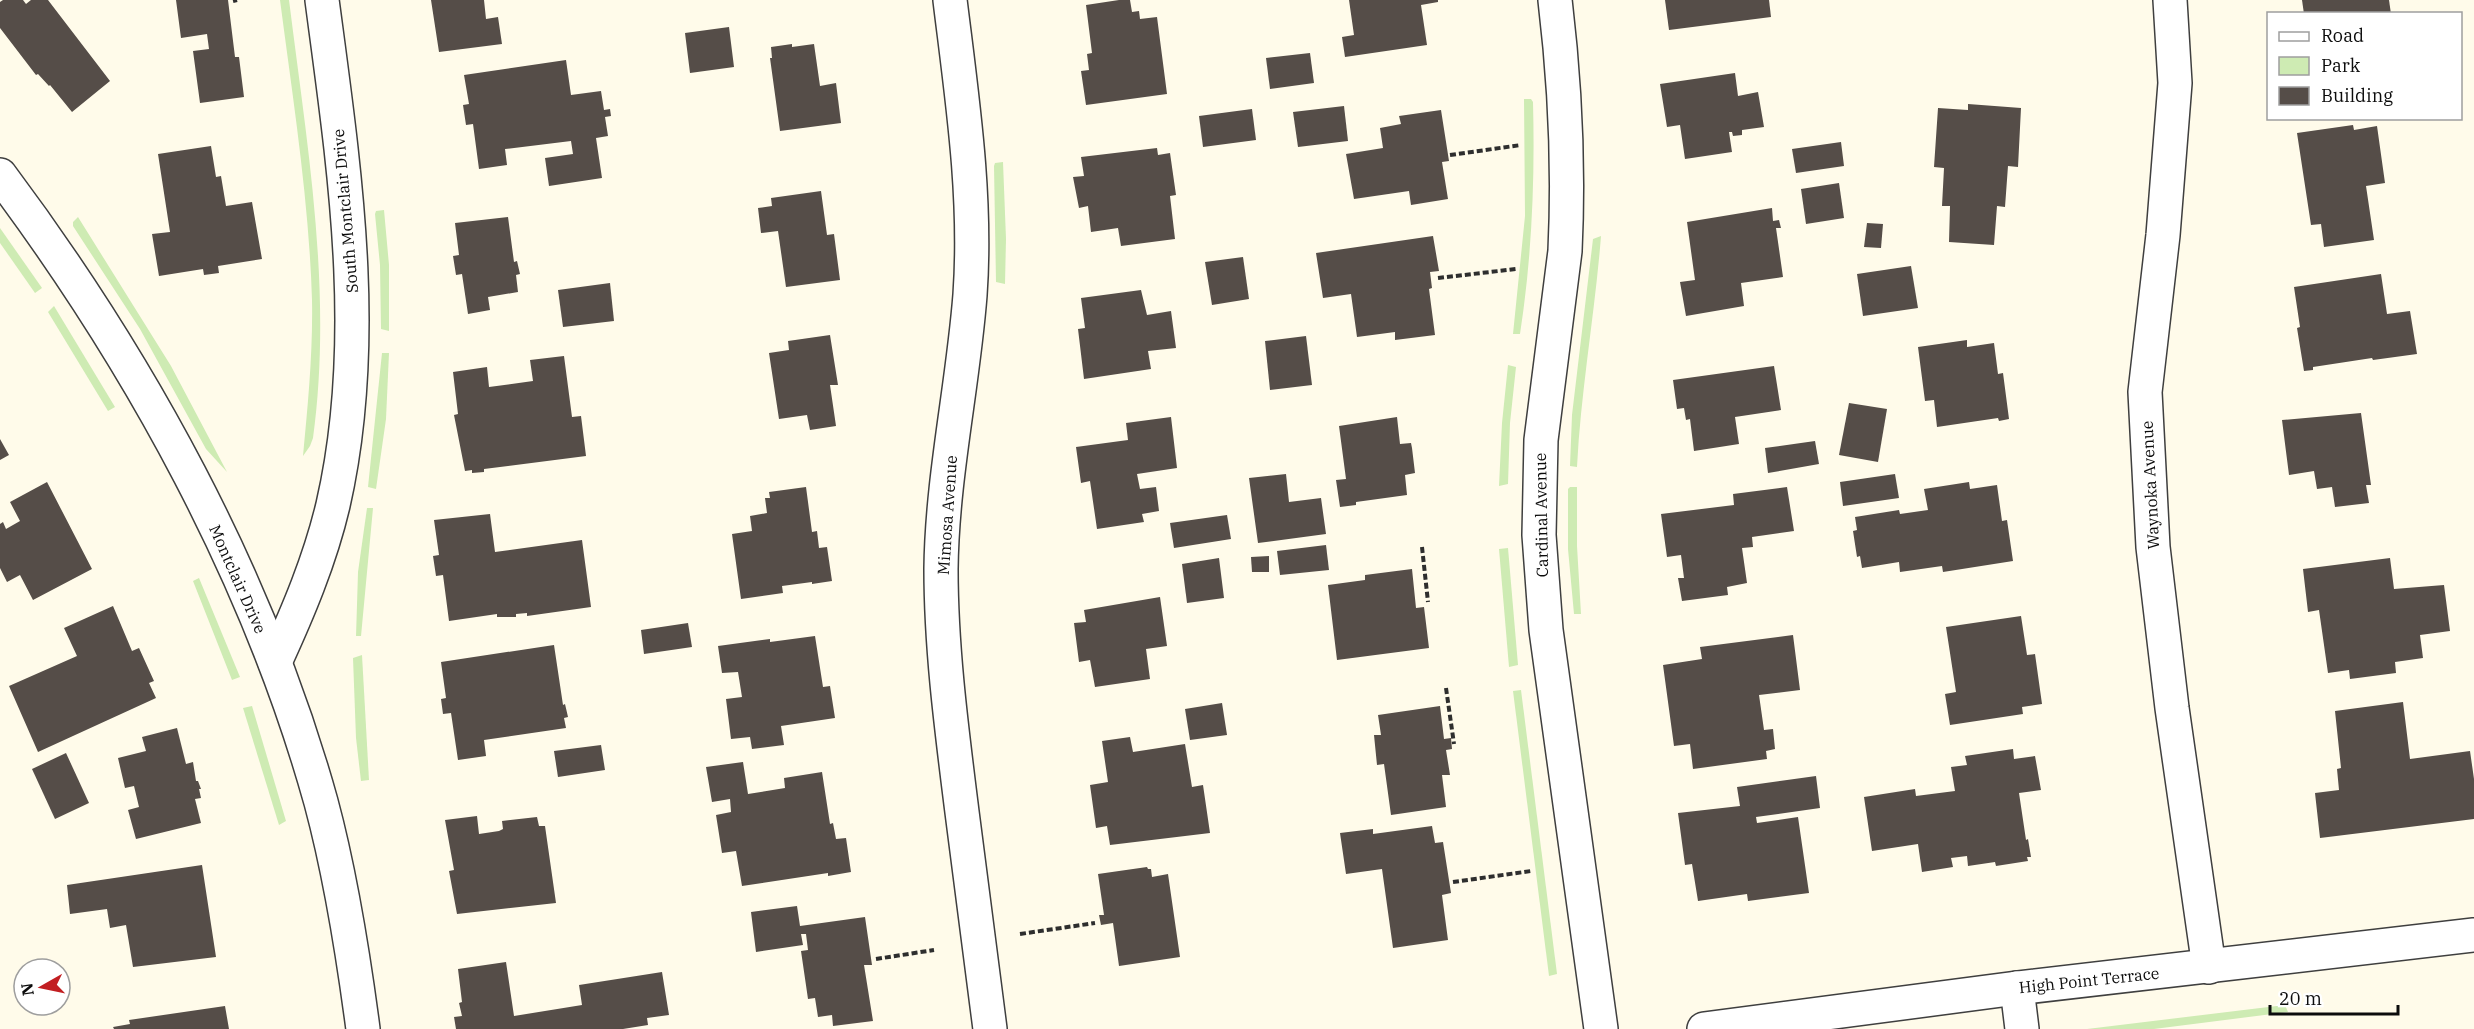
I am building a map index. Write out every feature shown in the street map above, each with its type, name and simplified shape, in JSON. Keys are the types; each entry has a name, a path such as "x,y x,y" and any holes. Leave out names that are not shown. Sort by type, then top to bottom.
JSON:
{"street":[{"name":"South Montclair Drive","path":"274,662 305,596 332,507 342,451 352,339 351,247 322,0"},
{"name":"Mimosa Avenue","path":"950,0 969,153 971,254 965,341 949,468 941,565 942,603 953,745 990,1029"},
{"name":"Cardinal Avenue","path":"1555,0 1564,85 1566,224 1541,440 1539,535 1546,630 1600,1029"},
{"name":"Waynoka Avenue","path":"2170,0 2175,83 2163,235 2145,392 2153,547 2172,708 2209,967"},
{"name":"Montclair Drive","path":"0,176 74,278 152,406 205,506 274,662 326,822 351,942 363,1029"},
{"name":"High Point Terrace","path":"1704,1029 2017,988 2474,935"},
{"path":"2017,988 2022,1029"}],"path":[{"path":"1450,155 1521,145"},
{"path":"1438,278 1516,269"},
{"path":"1422,547 1428,602"},
{"path":"1446,688 1454,744"},
{"path":"1453,882 1531,871"},
{"path":"1020,934 1095,922"},
{"path":"876,959 934,950"}],"green space":[{"path":"280,0 289,0 310,164 319,273 318,383 313,438 303,456 312,339 312,300 308,225 300,150"},
{"path":"1524,99 1531,99 1533,102 1532,218 1520,334 1513,334 1525,216"},
{"path":"1003,162 1005,284 996,282 994,166 995,163"},
{"path":"384,210 389,265 389,331 381,329 380,265 375,214 376,211"},
{"path":"78,217 171,366 227,472 206,449 140,329 73,226 73,222"},
{"path":"0,228 42,288 35,293 0,243"},
{"path":"1601,236 1577,467 1570,466 1572,415 1593,239"},
{"path":"54,306 115,407 108,411 48,312"},
{"path":"382,353 389,353 386,419 376,489 368,487"},
{"path":"1508,365 1516,367 1510,423 1508,484 1499,486 1502,423"},
{"path":"1577,487 1577,546 1581,614 1574,614 1568,549 1568,489"},
{"path":"367,508 373,508 361,636 356,636 358,572"},
{"path":"1508,548 1518,665 1509,667 1499,549"},
{"path":"199,578 240,677 232,680 193,581"},
{"path":"362,655 369,780 361,781 356,738 353,658"},
{"path":"1521,690 1557,974 1549,976 1513,691"},
{"path":"252,706 286,821 279,825 243,708"},
{"path":"2285,1005 2288,1012 2154,1029 2087,1029"}],"building":[{"path":"23,0 26,4 31,0 48,0 110,81 72,112 50,85 38,74 36,75 0,28 0,2"},
{"path":"176,0 228,0 235,57 239,57 244,97 200,103 193,51 209,49 207,34 181,38"},
{"path":"431,0 484,0 486,19 498,17 502,44 439,52"},
{"path":"1130,0 1132,12 1139,11 1140,19 1157,17 1167,94 1086,105 1081,71 1089,70 1087,54 1092,53 1086,5"},
{"path":"1349,0 1438,0 1438,2 1421,5 1427,45 1345,57 1342,37 1354,35"},
{"path":"1665,0 1769,0 1771,17 1669,30"},
{"path":"2302,0 2389,0 2391,12 2304,12"},
{"path":"729,27 734,67 690,73 685,33"},
{"path":"792,44 792,47 814,44 820,86 836,83 841,123 780,131 770,58 772,58 771,47"},
{"path":"1310,53 1314,83 1270,89 1266,58"},
{"path":"566,60 571,95 601,91 604,110 610,109 611,116 605,117 608,136 596,138 602,178 549,186 545,158 573,154 571,141 505,149 507,165 479,169 473,124 466,125 463,105 469,104 464,75"},
{"path":"1735,73 1738,96 1758,92 1764,127 1742,130 1742,135 1733,136 1732,132 1729,132 1732,152 1685,159 1680,125 1667,127 1660,84"},
{"path":"1968,104 2021,108 2018,167 2008,166 2005,207 1997,206 1994,245 1949,242 1950,206 1942,206 1944,168 1934,167 1938,108 1968,110"},
{"path":"1344,106 1348,141 1298,147 1293,112"},
{"path":"1252,109 1256,140 1203,147 1199,116"},
{"path":"1441,110 1449,161 1442,162 1448,199 1411,205 1409,191 1354,199 1346,154 1383,148 1380,128 1401,124 1399,116"},
{"path":"2353,125 2354,130 2377,126 2385,183 2366,186 2374,240 2324,247 2321,224 2311,225 2297,133"},
{"path":"1841,142 1844,166 1796,173 1792,149"},
{"path":"211,146 216,177 221,176 226,206 252,202 262,259 218,266 219,273 204,275 203,269 159,276 152,234 170,232 158,154"},
{"path":"1157,148 1158,155 1170,153 1176,195 1170,196 1175,239 1121,246 1118,228 1091,232 1088,206 1079,208 1073,177 1084,176 1081,157"},
{"path":"1839,183 1844,218 1806,224 1801,189"},
{"path":"821,191 827,235 834,234 840,280 786,287 778,231 761,233 758,208 772,206 771,198"},
{"path":"1772,208 1773,221 1779,220 1781,228 1776,228 1783,277 1741,283 1744,306 1686,316 1680,282 1695,280 1687,222"},
{"path":"508,217 514,262 517,261 520,274 516,275 518,292 488,297 490,310 468,314 462,274 456,275 453,256 459,255 455,223"},
{"path":"1867,223 1883,224 1881,248 1864,247"},
{"path":"1433,236 1439,271 1430,272 1432,288 1429,289 1435,335 1395,340 1395,332 1357,337 1351,294 1323,298 1316,253"},
{"path":"1243,257 1249,299 1212,305 1205,262"},
{"path":"1911,266 1918,308 1863,316 1857,274"},
{"path":"2381,274 2387,314 2410,311 2417,354 2373,360 2372,358 2313,367 2313,370 2304,371 2297,328 2300,327 2294,287"},
{"path":"610,283 614,321 563,327 558,290"},
{"path":"1141,290 1147,315 1171,311 1176,348 1148,351 1151,369 1084,379 1078,329 1085,328 1081,298"},
{"path":"830,335 838,385 830,385 836,426 810,430 807,415 779,419 769,353 789,350 788,341"},
{"path":"1306,336 1312,385 1270,390 1265,341"},
{"path":"1967,340 1967,347 1994,343 1998,374 2003,373 2009,419 1999,421 1998,418 1937,427 1934,400 1925,401 1918,347"},
{"path":"564,356 572,417 581,416 586,456 484,469 484,472 465,471 454,415 458,414 453,372 487,367 489,387 533,381 530,360"},
{"path":"1774,366 1781,410 1735,417 1739,444 1694,451 1690,419 1686,420 1684,408 1677,409 1673,380"},
{"path":"1849,403 1887,409 1878,462 1839,455"},
{"path":"2361,413 2371,485 2366,485 2369,503 2335,507 2332,487 2317,489 2314,471 2289,475 2282,420"},
{"path":"1171,417 1177,468 1137,474 1140,489 1156,487 1159,511 1142,514 1144,522 1097,529 1090,481 1081,483 1076,447 1128,440 1126,423"},
{"path":"1397,417 1400,444 1411,443 1412,448 1415,473 1405,475 1407,495 1356,502 1356,505 1340,507 1336,480 1346,479 1339,426"},
{"path":"0,439 9,455 0,460"},
{"path":"1815,441 1819,464 1768,473 1765,448"},
{"path":"1286,474 1289,502 1321,498 1326,534 1258,543 1249,478"},
{"path":"1895,474 1899,498 1843,506 1840,482"},
{"path":"47,482 92,569 33,600 20,575 7,582 0,568 0,524 3,522 6,529 20,521 10,502"},
{"path":"1969,482 1970,489 1997,485 2002,521 2007,520 2013,561 1943,572 1942,566 1900,572 1899,562 1862,568 1860,556 1857,557 1853,531 1857,530 1855,517 1899,510 1900,514 1928,510 1924,489"},
{"path":"806,487 812,532 817,531 819,548 827,547 832,581 782,586 783,593 741,599 732,534 752,531 750,516 767,513 765,498 770,498 769,492"},
{"path":"1787,487 1794,531 1752,537 1753,547 1742,548 1747,583 1727,587 1728,595 1682,601 1678,578 1684,578 1681,555 1667,557 1661,514 1734,505 1733,494"},
{"path":"490,514 495,552 582,540 591,607 527,616 527,613 516,614 516,617 497,617 497,614 449,621 443,575 436,576 433,556 439,555 434,520"},
{"path":"1227,515 1231,539 1174,548 1170,523"},
{"path":"1326,545 1329,570 1280,575 1277,551"},
{"path":"1269,556 1269,572 1252,572 1251,557"},
{"path":"1219,558 1224,598 1187,603 1182,564"},
{"path":"2390,558 2394,589 2444,585 2450,631 2420,635 2423,658 2395,662 2396,673 2350,679 2349,670 2328,673 2319,610 2308,612 2303,569"},
{"path":"1412,569 1416,608 1424,607 1429,648 1337,660 1328,585 1365,580 1365,575"},
{"path":"1160,597 1167,646 1146,649 1150,679 1095,687 1090,660 1079,662 1074,623 1086,622 1084,610"},
{"path":"113,606 132,651 139,648 154,681 149,683 156,698 38,752 9,686 77,656 64,628"},
{"path":"2021,616 2027,655 2035,654 2042,704 2022,707 2023,714 1950,725 1945,694 1956,692 1946,627"},
{"path":"688,623 692,647 644,654 641,630"},
{"path":"1793,635 1800,690 1759,695 1764,730 1773,729 1775,749 1766,751 1767,759 1693,769 1690,744 1674,746 1663,665 1702,659 1700,647"},
{"path":"815,636 823,687 830,686 835,718 781,726 784,745 752,749 750,737 731,739 726,699 742,697 738,672 722,673 718,646"},
{"path":"554,645 563,705 565,704 568,717 564,718 566,728 484,740 486,756 458,760 451,713 443,714 441,699 446,698 441,662"},
{"path":"2403,702 2410,759 2470,751 2474,779 2474,819 2320,838 2315,793 2339,790 2337,769 2341,768 2335,711"},
{"path":"1222,703 1227,735 1190,740 1185,709"},
{"path":"1440,706 1444,739 1451,738 1452,749 1446,750 1450,775 1442,775 1446,807 1391,815 1384,764 1377,765 1374,735 1381,735 1378,715"},
{"path":"177,728 186,764 193,762 196,781 201,789 199,789 201,798 195,799 201,823 136,839 128,810 139,807 134,786 125,788 118,758 146,751 142,737"},
{"path":"1130,737 1133,752 1185,744 1192,787 1203,785 1210,833 1110,845 1107,826 1096,828 1090,785 1108,782 1102,741"},
{"path":"601,745 605,770 558,777 554,751"},
{"path":"2013,749 2014,759 2035,756 2041,790 2019,793 2031,857 2027,857 2028,861 1996,866 1995,862 1968,866 1967,856 1951,858 1953,867 1922,872 1918,844 1872,851 1864,797 1915,789 1916,796 1955,791 1951,767 1967,765 1965,756"},
{"path":"66,753 89,803 55,819 32,769"},
{"path":"743,762 748,794 785,788 784,778 822,772 830,824 833,823 836,839 846,838 851,872 828,876 828,873 742,886 736,851 722,853 716,815 731,812 730,799 712,802 706,767"},
{"path":"1816,776 1820,808 1756,817 1757,823 1798,817 1809,893 1748,901 1747,894 1698,901 1692,864 1685,865 1678,813 1740,806 1737,787"},
{"path":"477,816 479,834 503,829 502,821 537,817 539,826 545,826 556,903 457,914 449,871 454,870 445,820"},
{"path":"1432,826 1435,843 1443,842 1451,893 1442,895 1448,940 1393,948 1382,869 1346,874 1340,833 1373,829 1373,834"},
{"path":"202,865 216,957 133,967 126,925 110,928 107,909 70,914 67,885"},
{"path":"1147,867 1151,869 1152,877 1168,874 1180,957 1119,966 1113,923 1101,925 1099,915 1104,915 1098,874"},
{"path":"797,906 800,926 865,917 872,965 864,965 873,1021 833,1026 832,1015 818,1017 815,998 808,999 801,951 808,950 806,934 801,934 803,945 756,952 751,912"},
{"path":"506,962 514,1016 582,1005 579,985 662,972 669,1015 647,1018 648,1025 623,1029 456,1029 454,1017 462,1016 459,1003 462,1002 458,969"},
{"path":"225,1006 229,1029 114,1029 113,1027 130,1024 129,1020"}]}
